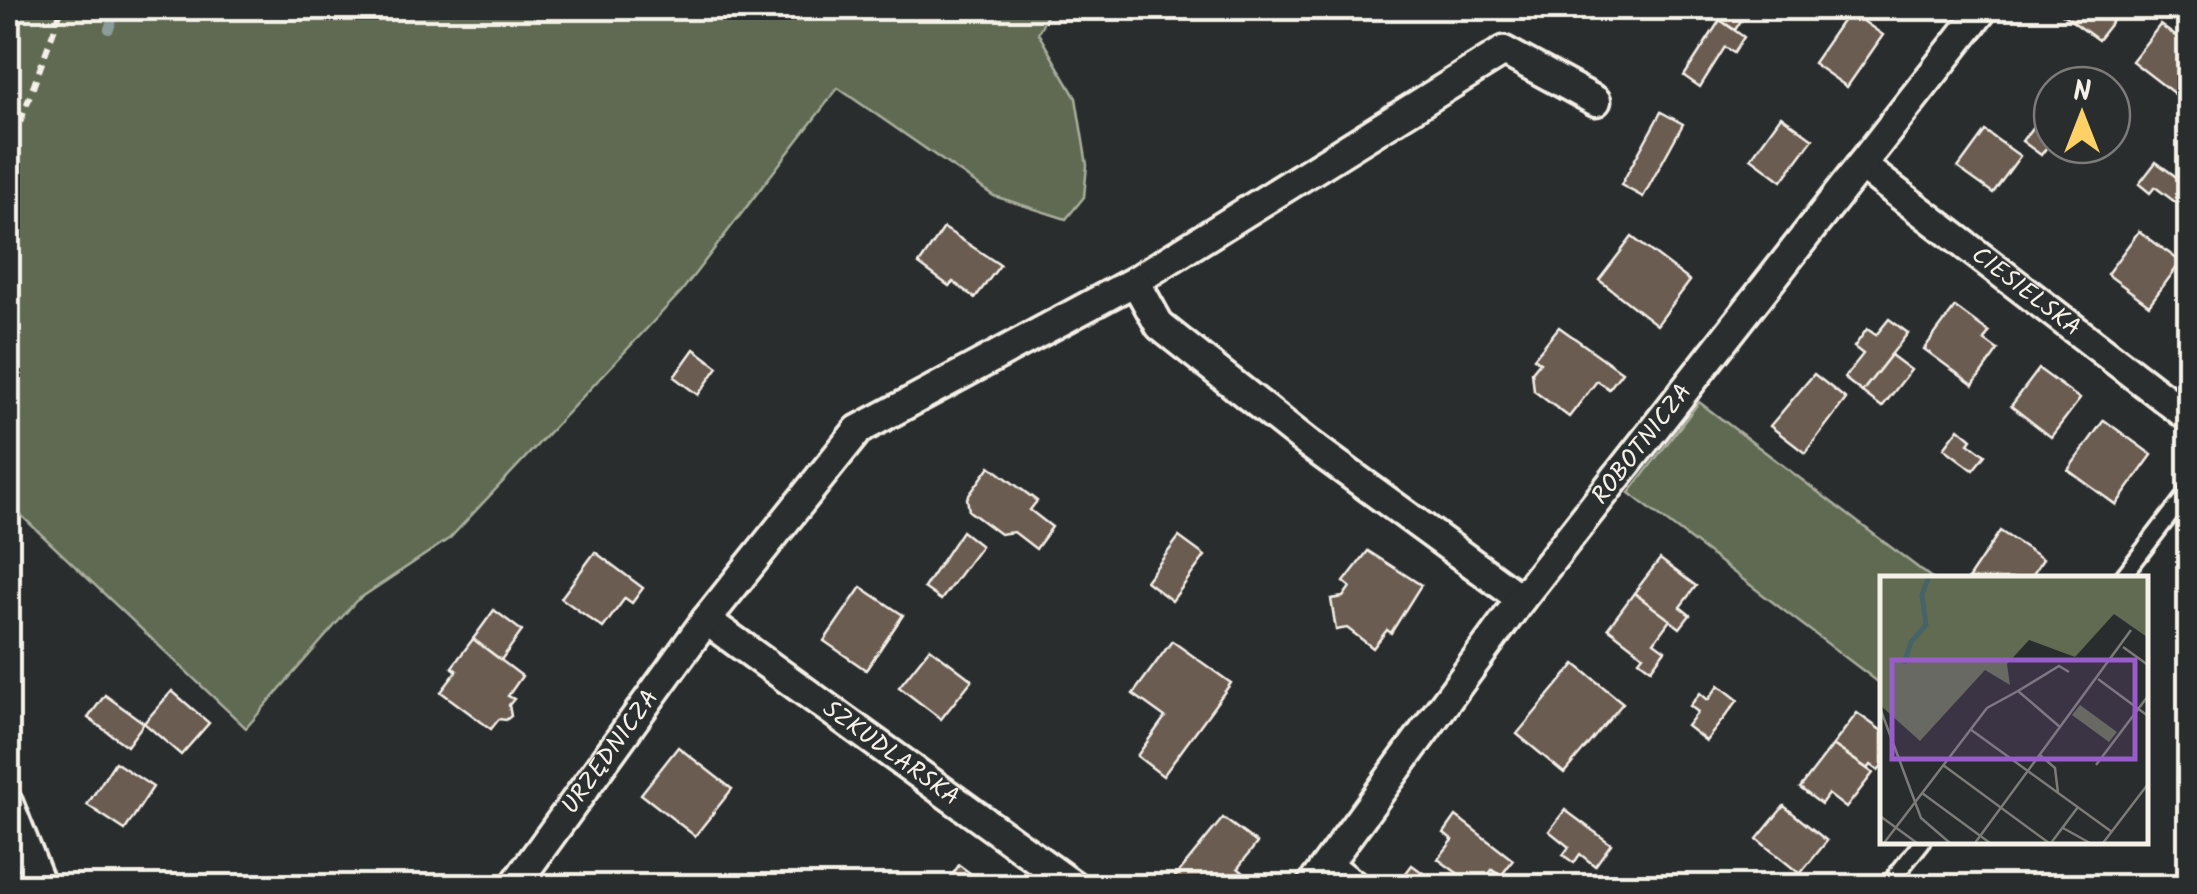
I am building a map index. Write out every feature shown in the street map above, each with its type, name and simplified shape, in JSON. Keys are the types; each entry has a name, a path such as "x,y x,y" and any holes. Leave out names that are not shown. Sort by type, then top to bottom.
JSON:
{"street":[{"name":"ROBOTNICZA","path":"1311,886 1521,599 1984,8"},
{"name":"URZĘDNICZA","path":"514,886 706,620 858,430 1135,281 1504,52 1596,101"},
{"name":"CIESIELSKA","path":"1861,165 2190,418"},
{"path":"1135,281 1160,326 1309,444 1521,599"},
{"name":"SZKUDLARSKA","path":"706,620 1074,886"},
{"path":"8,803 41,886"}],"lane":[{"path":"2123,576 2190,488"},
{"path":"1887,886 1920,844"},
{"path":"1332,859 1366,886"}],"path":[{"path":"8,156 62,8"}],"green space":[{"path":"8,8 1051,8 1038,33 1076,98 1087,165 1084,197 1066,219 994,196 838,88 681,292 450,538 356,601 246,728 8,503"},
{"path":"1699,402 1929,576 1880,576 1880,683 1629,493"}],"building":[{"path":"1728,8 1749,8 1735,30 1720,20"},
{"path":"2054,8 2123,8 2098,40"},
{"path":"1849,11 1883,35 1847,87 1813,63"},
{"path":"1720,20 1744,37 1734,53 1725,47 1700,87 1684,76"},
{"path":"2160,25 2181,40 2184,36 2190,40 2189,105 2132,61"},
{"path":"1661,112 1683,124 1643,197 1621,185"},
{"path":"1781,116 1813,139 1782,181 1751,158"},
{"path":"2032,128 2032,148 2022,141"},
{"path":"1985,131 2020,156 1993,193 1958,168"},
{"path":"2156,162 2190,187 2190,213 2155,187 2150,193 2139,184"},
{"path":"944,228 1000,265 975,298 953,282 949,286 919,264"},
{"path":"2139,231 2181,262 2149,305 2107,274"},
{"path":"1632,237 1690,281 1657,325 1599,280"},
{"path":"1955,307 1989,332 1984,340 1998,350 1973,385 1924,349"},
{"path":"1889,319 1908,333 1862,392 1844,378 1863,354 1854,347 1867,329 1876,335"},
{"path":"1559,327 1622,372 1609,389 1597,381 1569,417 1534,391 1532,372 1540,362 1534,358"},
{"path":"694,349 718,367 698,395 674,377"},
{"path":"1891,355 1911,370 1882,407 1862,392"},
{"path":"2039,369 2080,399 2051,437 2011,406"},
{"path":"1814,374 1846,399 1805,453 1770,426"},
{"path":"2104,420 2152,455 2116,505 2068,470"},
{"path":"1959,428 1972,439 1969,443 1985,455 1973,470 1944,448"},
{"path":"990,466 1037,501 1030,510 1052,527 1036,549 1014,532 1000,534 969,511 967,498"},
{"path":"962,531 981,546 941,600 924,588"},
{"path":"2000,531 2043,559 2032,576 1970,576"},
{"path":"1179,537 1205,556 1172,601 1146,581"},
{"path":"1368,551 1421,585 1391,633 1387,630 1373,648 1347,628 1336,630 1331,599 1343,597 1350,587 1344,582"},
{"path":"595,552 643,588 632,603 625,598 603,628 561,598"},
{"path":"1660,559 1696,586 1680,607 1690,615 1680,628 1634,593"},
{"path":"861,587 903,615 866,670 824,641"},
{"path":"1634,593 1670,620 1654,642 1665,650 1651,669 1639,660 1643,655 1608,628"},
{"path":"494,610 522,631 501,660 473,639"},
{"path":"473,639 522,676 508,696 514,699 509,705 511,716 499,719 491,729 441,692 457,671 452,667"},
{"path":"1172,641 1231,683 1163,776 1137,756 1165,717 1133,694"},
{"path":"930,648 972,680 941,719 899,687"},
{"path":"1575,664 1623,703 1564,773 1517,734"},
{"path":"1719,685 1738,700 1706,741 1687,726 1698,712 1690,706 1700,693 1708,700"},
{"path":"172,691 209,723 181,755 144,723"},
{"path":"105,695 144,723 127,746 88,718"},
{"path":"1857,713 1880,730 1880,768 1871,765 1868,769 1833,745"},
{"path":"1833,745 1873,773 1846,808 1828,794 1821,804 1800,788"},
{"path":"678,747 732,789 695,836 641,794"},
{"path":"115,762 153,787 125,830 87,805"},
{"path":"1784,806 1827,841 1800,874 1757,839"},
{"path":"1565,810 1611,844 1595,866 1580,854 1574,863 1563,855 1569,847 1549,831"},
{"path":"1456,816 1513,860 1501,876 1492,870 1475,886 1438,859 1453,840 1444,833"},
{"path":"1223,818 1257,843 1238,868 1245,874 1236,886 1177,886 1171,882"},
{"path":"959,865 978,879 978,886 956,886 950,878"},
{"path":"1412,865 1441,886 1396,886"}],"waterway":[{"path":"109,29 116,8"}]}
